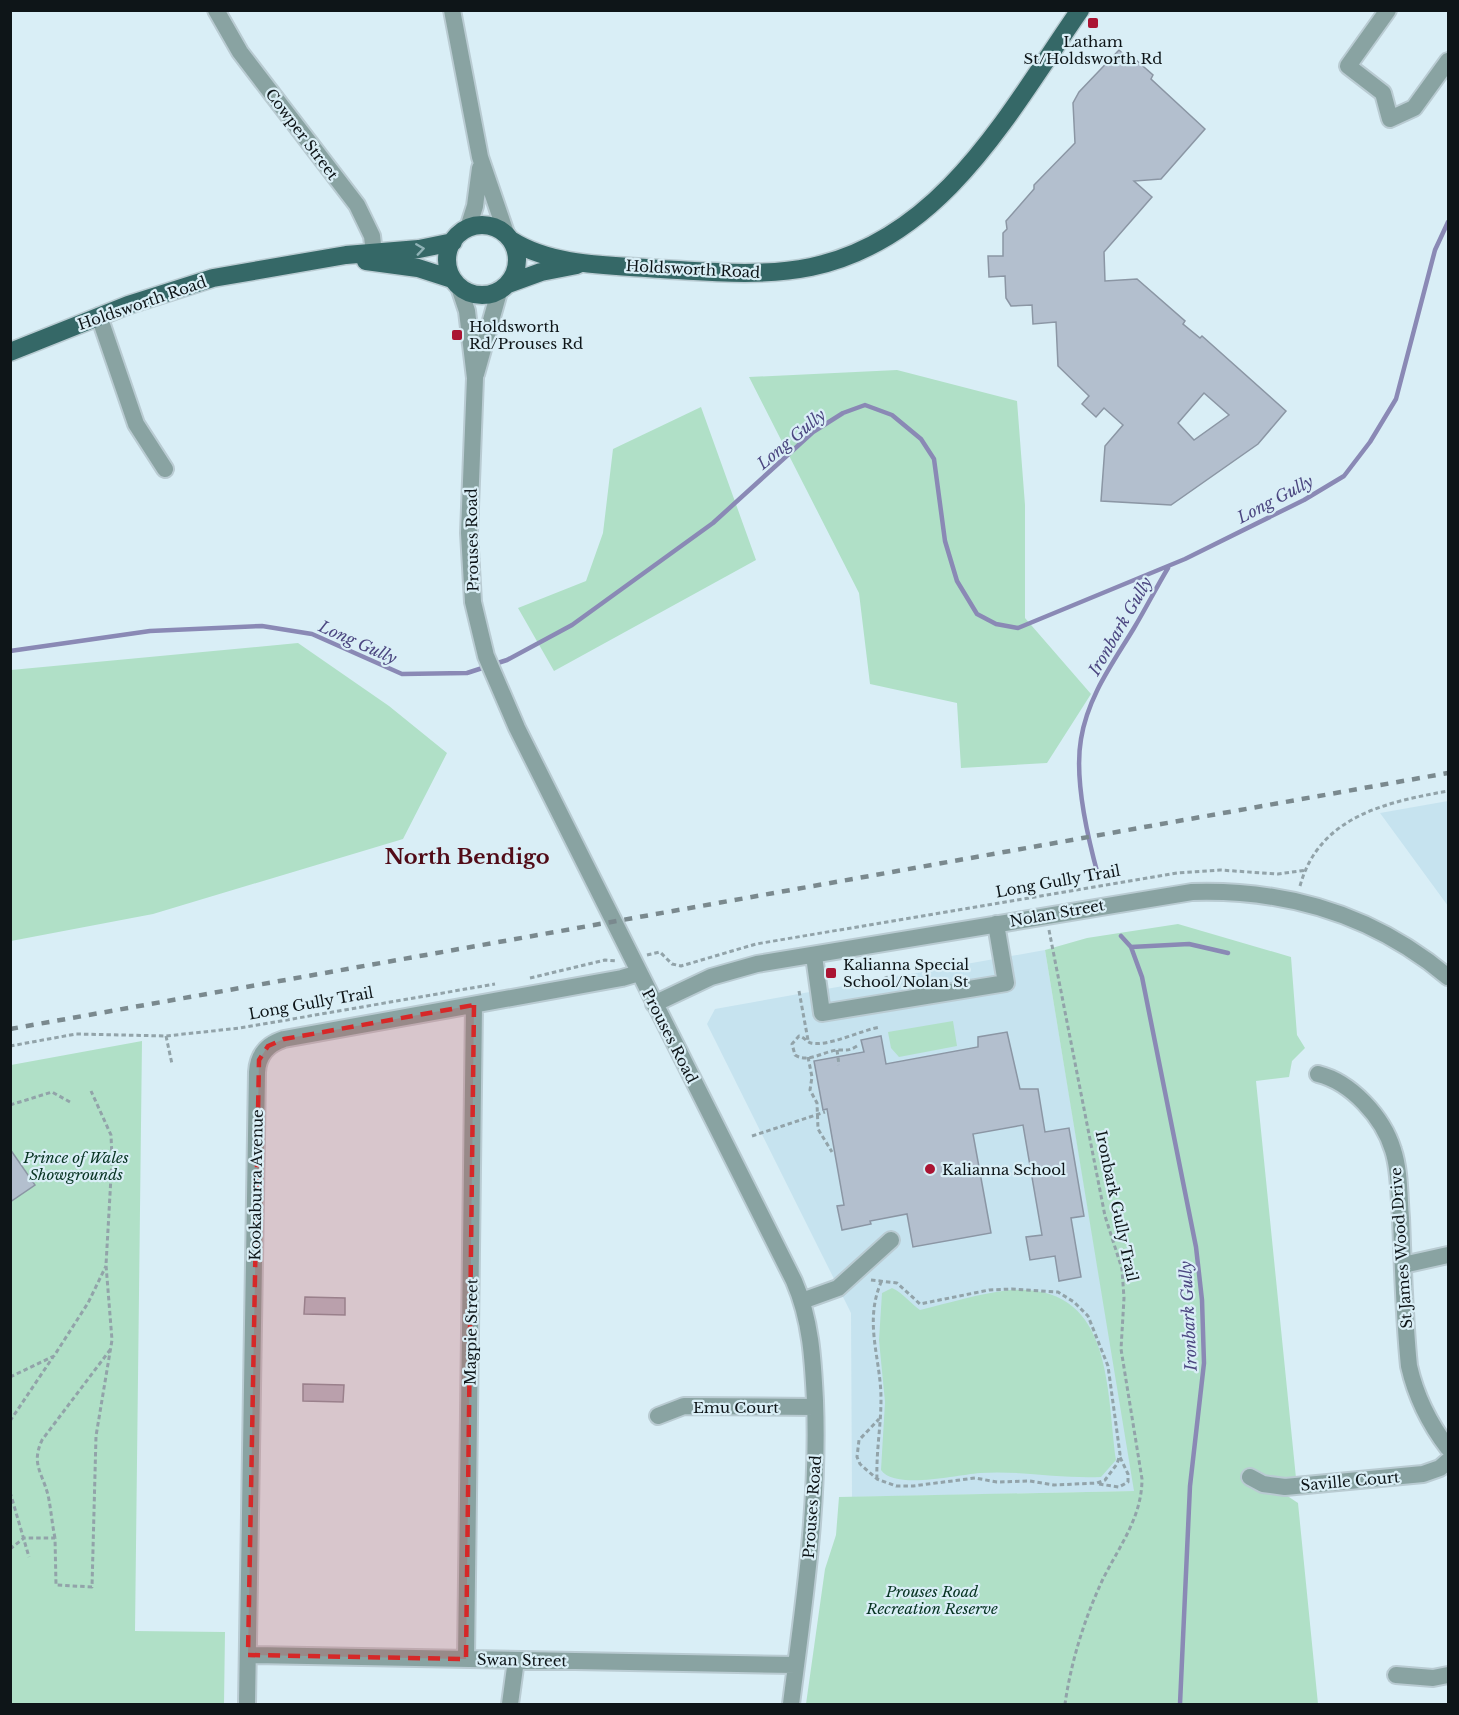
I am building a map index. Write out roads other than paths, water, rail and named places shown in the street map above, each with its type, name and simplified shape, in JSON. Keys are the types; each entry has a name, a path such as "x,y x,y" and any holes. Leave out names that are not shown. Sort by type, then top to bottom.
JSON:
{"main road":[{"name":"Holdsworth Road","path":"509,238 536,253 588,263 703,272 759,273 832,262 879,242 916,218 954,184 983,148 1080,10"},
{"path":"489,226 509,238 516,250 517,262 515,274 503,288 478,295 455,283 447,260 453,242 468,228 489,226"},
{"name":"Holdsworth Road","path":"10,352 99,316 180,287 236,273 312,260 375,257 453,242"},
{"name":"Holdsworth Road","path":"375,257 418,268 455,283"},
{"name":"Holdsworth Road","path":"503,288 541,272 588,263"}],"street":[{"name":"Cowper Street","path":"216,10 240,52 357,205 370,229 375,257"},
{"path":"452,10 480,157 509,238"},
{"path":"1388,10 1348,66 1383,93 1390,119 1414,108 1449,61"},
{"path":"468,228 475,206 480,157"},
{"name":"Prouses Road","path":"455,283 467,311 475,378 469,559 473,602 486,656 493,675 654,1004 802,1301 812,1354 815,1407 814,1526 791,1704"},
{"name":"Prouses Road","path":"475,378 503,288"},
{"path":"99,316 136,424 165,469"},
{"name":"Nolan Street","path":"654,1004 726,972 757,964 1192,892 1272,895 1316,904 1366,923 1413,950 1449,977"},
{"path":"814,956 822,1013 1006,983 996,924"},
{"name":"Kookaburra Avenue","path":"247,1704 259,1060 268,1046 284,1039 639,973"},
{"name":"Magpie Street","path":"466,1659 474,1005"},
{"name":"St James Wood Drive","path":"1318,1074 1331,1078 1348,1088 1378,1120 1389,1139 1397,1169 1408,1350 1412,1379 1427,1416 1449,1448"},
{"path":"802,1301 842,1284 891,1240"},
{"path":"1403,1265 1449,1255"},
{"name":"Emu Court","path":"658,1416 684,1406 815,1407"},
{"name":"Saville Court","path":"1250,1477 1272,1487 1297,1486 1423,1474 1440,1468 1449,1461"},
{"name":"Swan Street","path":"248,1656 796,1665"},
{"path":"510,1704 516,1660"},
{"path":"1396,1675 1433,1678 1449,1675"}],"waterway":[{"name":"Long Gully","path":"10,651 150,631 262,626 312,634 402,674 467,673 507,660 572,625 713,523 813,432 843,413 865,405 892,415 921,439 934,459 945,541 957,581 977,614 996,624 1018,628 1185,559 1304,500 1344,476 1370,442 1396,399 1435,250 1448,222"},
{"name":"Ironbark Gully","path":"1098,875 1080,789 1079,755 1084,723 1102,680 1168,568"},
{"name":"Ironbark Gully","path":"1121,936 1131,947 1142,977 1196,1247 1202,1300 1204,1363 1190,1486 1180,1704"},
{"path":"1131,947 1189,944 1228,953"}],"railway":[{"path":"10,1029 1448,773"}],"place":[{"name":"Latham St/Holdsworth Rd","path":"1093,23"},
{"name":"Holdsworth Rd/Prouses Rd","path":"457,335"},
{"name":"Kalianna Special School/Nolan St","path":"831,973"},
{"name":"Kalianna School","path":"930,1169"}],"district":[{"name":"North Bendigo","path":"467,857"}],"park label":[{"name":"Prince of Wales Showgrounds","path":"76,1166"},
{"name":"Prouses Road Recreation Reserve","path":"932,1600"}]}
